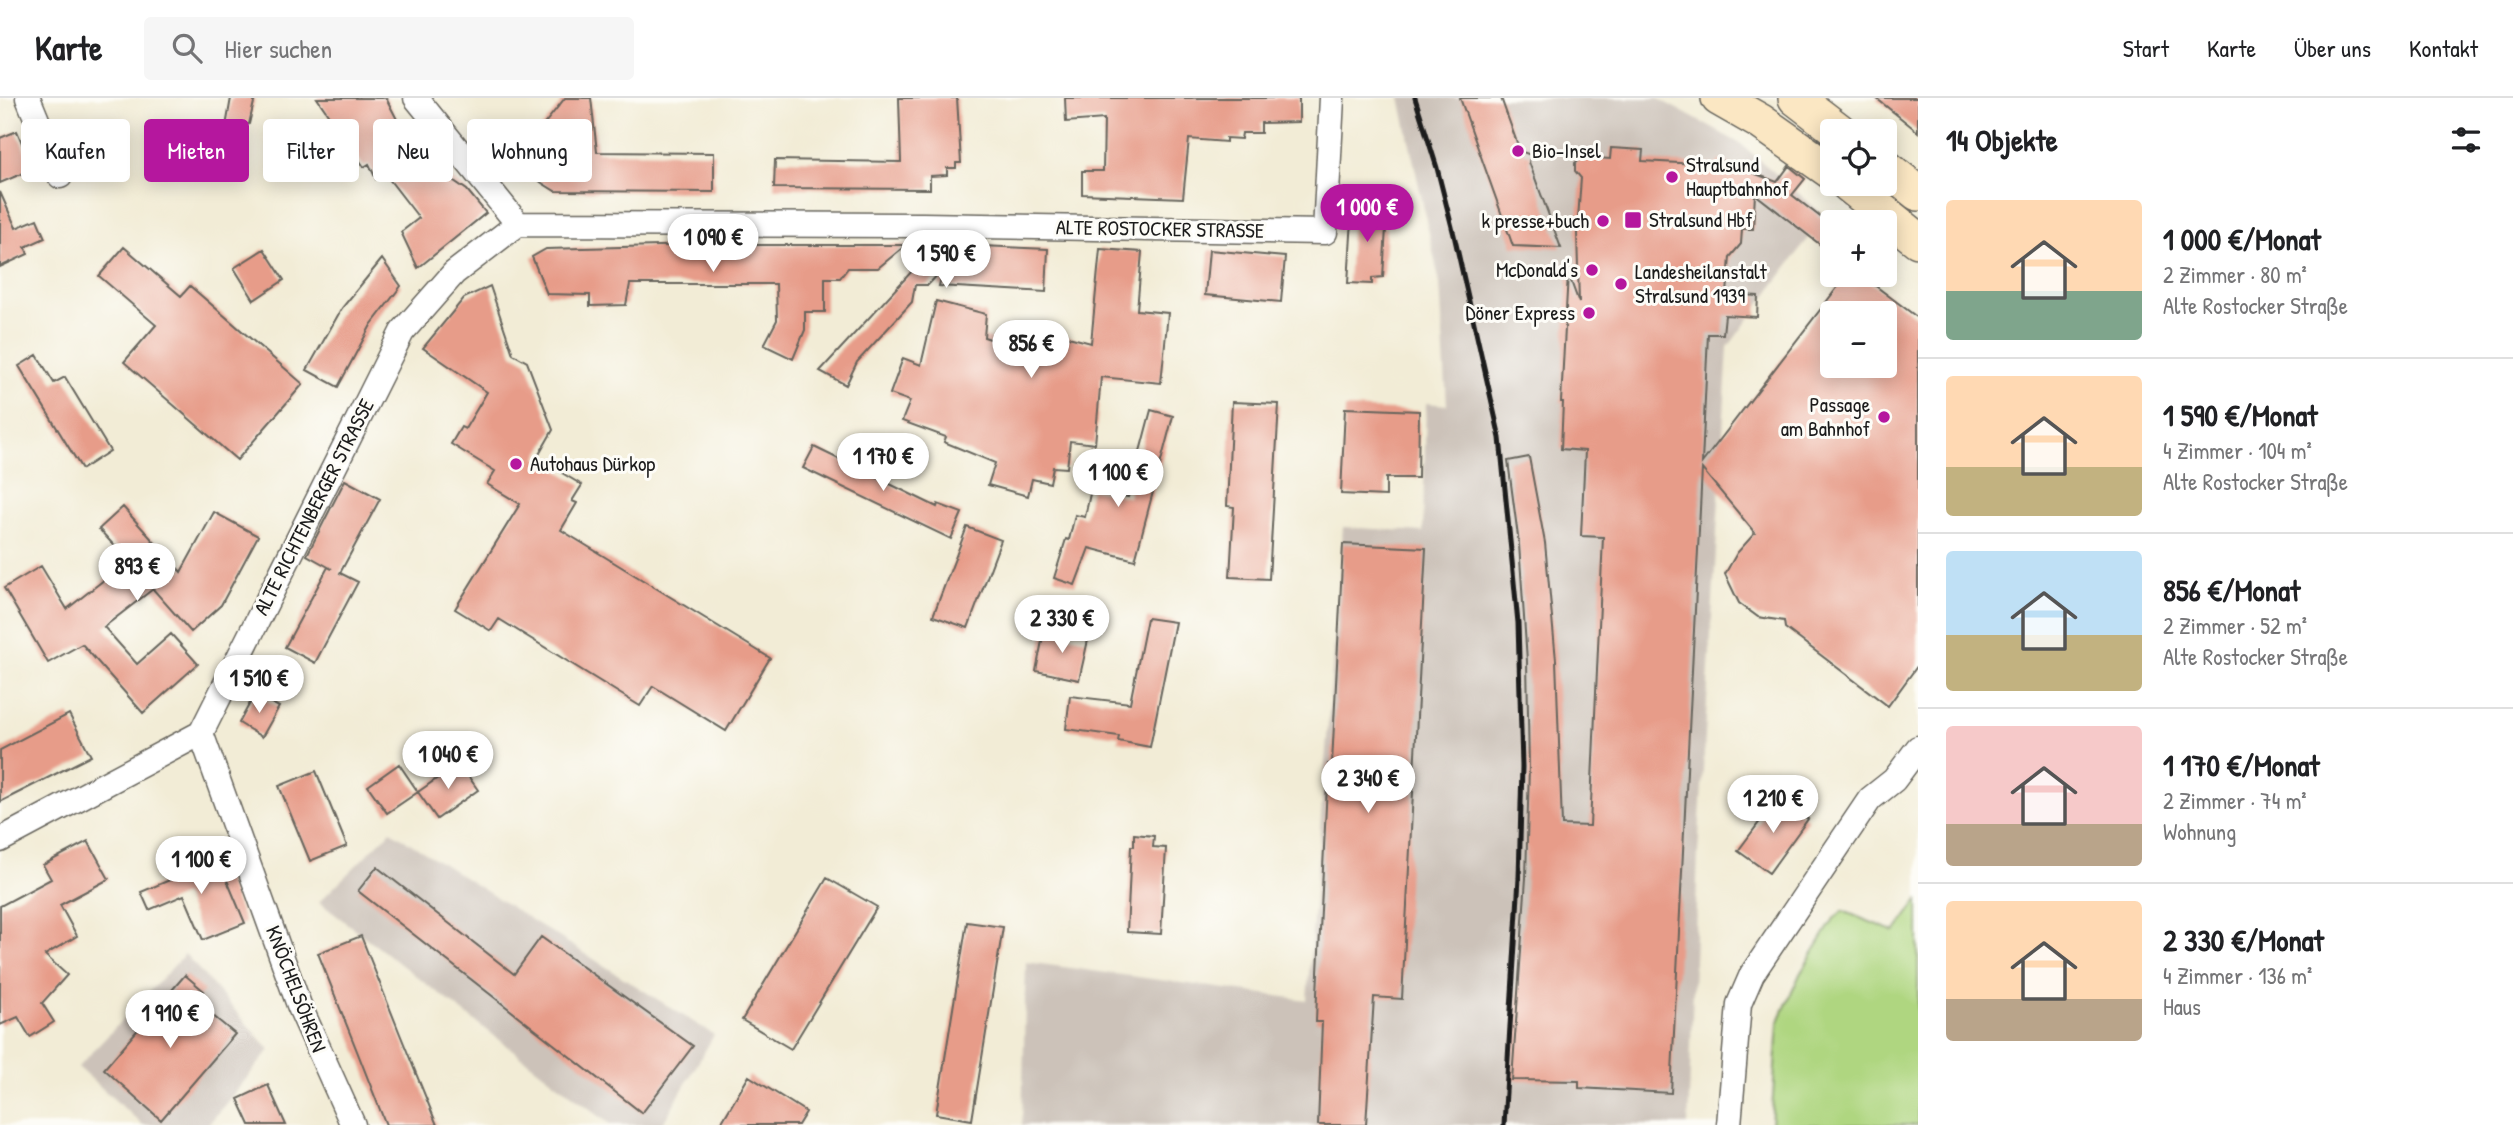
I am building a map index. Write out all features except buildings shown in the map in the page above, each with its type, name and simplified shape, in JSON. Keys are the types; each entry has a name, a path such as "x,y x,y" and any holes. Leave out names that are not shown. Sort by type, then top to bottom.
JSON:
{"main road":[{"path":"1719,98 1761,122 1820,164"},
{"path":"1796,98 1823,119"},
{"path":"1897,176 1918,192"},
{"path":"1863,196 1918,240"}],"street":[{"path":"28,98 37,119"},
{"path":"416,98 518,224"},
{"name":"ALTE ROSTOCKER STRASSE","path":"518,224 923,225 1325,232 1332,98"},
{"name":"ALTE RICHTENBERGER STRASSE","path":"201,733 402,332 454,273 518,224"},
{"path":"0,840 201,733"},
{"name":"KNÖCHELSÖHREN","path":"201,733 299,1005 353,1125"},
{"path":"1729,1125 1738,1004 1752,974 1870,799 1894,780 1918,748"}],"shaded area":[{"path":"1400,98 1657,98 1741,144 1820,212 1820,223 1728,347 1698,854 1688,1125 1022,1125 1026,962 1307,1000 1343,527 1423,532 1426,403 1447,405 1440,284"},
{"path":"391,831 714,1035 662,1125 611,1125 319,902"},
{"path":"185,954 270,1050 208,1125 143,1125 78,1067"}],"green space":[{"path":"1918,900 1918,1125 1771,1125 1778,1023 1800,974 1835,917 1843,911 1895,932"}],"railway":[{"path":"1415,98 1454,235 1500,438 1518,623 1522,767 1519,878 1504,1125"}],"place":[{"name":"Bio-Insel","path":"1518,151"},
{"name":"Stralsund Hauptbahnhof","path":"1672,177"},
{"name":"Stralsund Hbf","path":"1633,220"},
{"name":"k presse+buch","path":"1603,221"},
{"name":"McDonald's","path":"1592,270"},
{"name":"Landesheilanstalt Stralsund 1939","path":"1621,284"},
{"name":"Döner Express","path":"1589,313"},
{"name":"Passage am Bahnhof","path":"1884,417"},
{"name":"Autohaus Dürkop","path":"516,464"}]}
